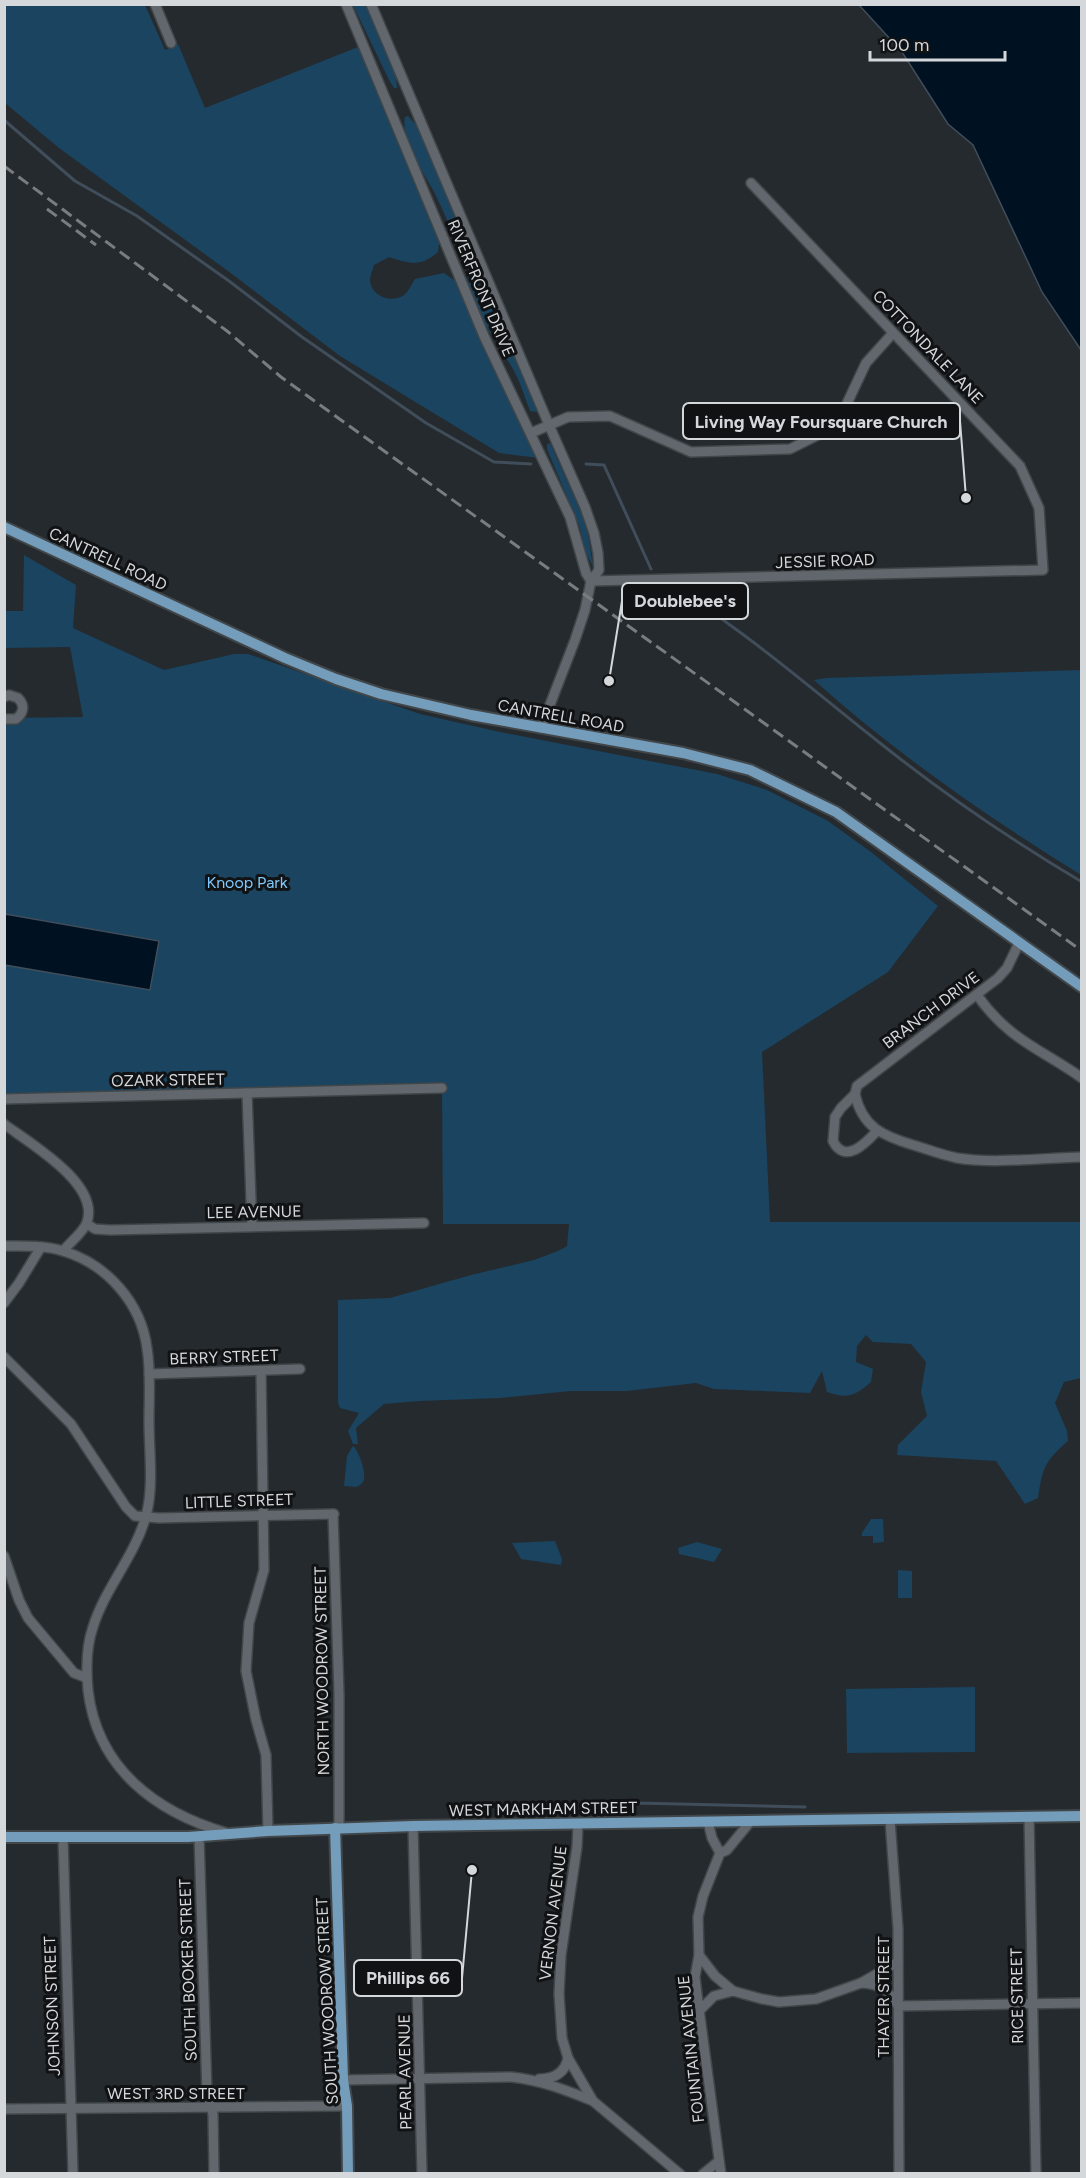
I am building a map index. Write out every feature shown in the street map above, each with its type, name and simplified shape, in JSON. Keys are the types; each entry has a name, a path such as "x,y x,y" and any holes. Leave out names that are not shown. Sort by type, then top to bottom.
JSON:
{"main road":[{"name":"CANTRELL ROAD","path":"4,527 285,658 381,694 541,728 682,753 750,770 836,812 1082,987"},
{"name":"WEST MARKHAM STREET","path":"4,1837 199,1836 413,1826 1082,1816"},
{"name":"SOUTH WOODROW STREET","path":"337,1828 343,2080 347,2106 348,2174"}],"street":[{"path":"155,4 171,43"},
{"name":"RIVERFRONT DRIVE","path":"346,4 479,326 575,529 586,573 591,581"},
{"name":"RIVERFRONT DRIVE","path":"371,4 585,507 594,533 599,570 591,581 575,640 541,728"},
{"name":"COTTONDALE LANE","path":"751,183 1020,466 1039,508 1042,553"},
{"path":"531,433 568,417 610,416 691,452 790,449 820,434 842,414 866,363 893,333"},
{"name":"JESSIE ROAD","path":"591,581 1043,570 1042,553"},
{"path":"4,697 9,695 18,698 23,709 20,717 4,719"},
{"name":"BRANCH DRIVE","path":"877,1131 864,1145 847,1152 835,1144 833,1133 835,1117 855,1094 857,1086 866,1078 1003,973 1019,943"},
{"path":"977,995 996,1020 1013,1035 1082,1078"},
{"name":"OZARK STREET","path":"4,1099 442,1088"},
{"path":"247,1094 252,1226"},
{"path":"855,1094 860,1112 877,1131 892,1138 957,1158 974,1160 1082,1157"},
{"path":"4,1124 79,1184 88,1207 87,1224 63,1251"},
{"name":"LEE AVENUE","path":"87,1224 95,1229 110,1230 424,1223"},
{"path":"4,1246 41,1247 63,1251 80,1257 99,1268 128,1299 144,1331 149,1374 149,1476 146,1516 136,1541 93,1624 88,1651 87,1678 90,1706 109,1752 126,1777 136,1787 169,1809 229,1834"},
{"path":"4,1302 19,1283 41,1247"},
{"path":"4,1358 71,1424 126,1507 135,1516 146,1516"},
{"name":"BERRY STREET","path":"149,1374 300,1369"},
{"path":"261,1372 264,1570 249,1623 246,1671 266,1755 268,1831"},
{"name":"LITTLE STREET","path":"146,1516 159,1518 333,1514"},
{"name":"NORTH WOODROW STREET","path":"333,1514 339,1694 337,1828"},
{"path":"4,1556 19,1600 28,1618 74,1673 87,1678"},
{"name":"RICE STREET","path":"1029,1817 1036,2174"},
{"name":"THAYER STREET","path":"890,1820 898,1962 899,2174"},
{"path":"708,1822 712,1838 720,1853"},
{"name":"FOUNTAIN AVENUE","path":"721,2174 695,1977 699,1955 698,1917 703,1896 720,1853 727,1850 750,1822"},
{"name":"VERNON AVENUE","path":"578,1824 577,1847 559,1976 561,2027 568,2058 592,2102 680,2174"},
{"name":"PEARL AVENUE","path":"413,1826 422,2174"},
{"name":"SOUTH BOOKER STREET","path":"199,1836 207,2094 212,2107 214,2174"},
{"name":"JOHNSON STREET","path":"63,1837 73,2174"},
{"path":"699,1955 715,1976 732,1991 762,1999 800,2002 839,1992 861,1983 898,1962"},
{"path":"861,1983 882,1987 898,2006 1082,2003"},
{"path":"699,2011 714,1996 732,1991"},
{"path":"343,2080 486,2076 547,2079 563,2069 568,2058"},
{"path":"531,2079 560,2088 592,2102"},
{"name":"WEST 3RD STREET","path":"4,2109 347,2106"},
{"path":"704,2174 719,2161"}],"green space":[{"path":"4,5 145,5 165,50 178,44 205,108 358,47 439,243 438,252 421,262 415,263 389,257 374,265 370,278 371,286 382,297 393,299 405,294 415,279 444,273 457,282 489,359 539,458 499,453 340,356 59,148 5,103"},
{"path":"353,5 367,5 396,75 397,88 394,88 389,80"},
{"path":"408,116 417,126 462,233 463,244 459,243 455,237 434,192 413,156 404,127 405,117"},
{"path":"471,273 515,353 538,409 537,412 530,411 514,371 485,325 473,300 468,274"},
{"path":"550,443 584,519 593,566 585,552 580,528 547,449 547,444"},
{"name":"Knoop Park","path":"24,555 76,585 73,628 164,670 234,654 248,654 420,714 500,732 717,774 767,790 828,821 938,906 888,972 762,1052 770,1222 1081,1222 1081,1378 1064,1382 1055,1403 1067,1431 1068,1441 1049,1460 1041,1479 1038,1498 1025,1504 996,1461 897,1455 898,1445 927,1416 921,1392 926,1362 911,1344 873,1342 866,1335 857,1346 856,1362 873,1369 871,1382 851,1395 827,1392 822,1371 810,1393 714,1389 696,1383 627,1391 571,1391 500,1398 384,1404 356,1428 358,1444 353,1444 348,1431 359,1413 340,1408 338,1403 338,1300 390,1298 534,1260 567,1246 569,1224 443,1224 442,1089 5,1101 4,718 83,717 70,647 5,648 5,611 23,611"},
{"path":"1081,670 1081,875 943,784 877,734 814,680 826,678"},
{"path":"353,1446 360,1457 364,1472 364,1480 357,1487 344,1486 347,1456"},
{"path":"871,1519 883,1519 884,1542 873,1543 873,1536 862,1536"},
{"path":"555,1541 562,1559 561,1565 521,1559 512,1543"},
{"path":"697,1542 722,1549 714,1562 679,1554 678,1548"},
{"path":"898,1570 912,1571 912,1598 898,1598"},
{"path":"975,1687 975,1752 847,1753 846,1689"}],"shaded area":[{"path":"859,5 1081,5 1081,350 1042,292 973,145 948,124 902,52"},
{"path":"5,914 159,941 150,990 5,965"}],"waterway":[{"path":"4,120 75,181 137,216 229,281 302,337 426,423 494,462 531,464"},
{"path":"586,464 604,465 651,569"},
{"path":"664,587 683,594 706,607 953,798 1029,850 1082,882"},
{"path":"594,1805 636,1803 805,1807"},
{"path":"490,1805 575,1806"}],"railway":[{"path":"4,166 227,331 281,377 1082,951"},
{"path":"47,209 96,245"}],"place":[{"name":"Living Way Foursquare Church","path":"966,498"},
{"name":"Doublebee's","path":"609,681"},
{"name":"Phillips 66","path":"472,1870"}]}
